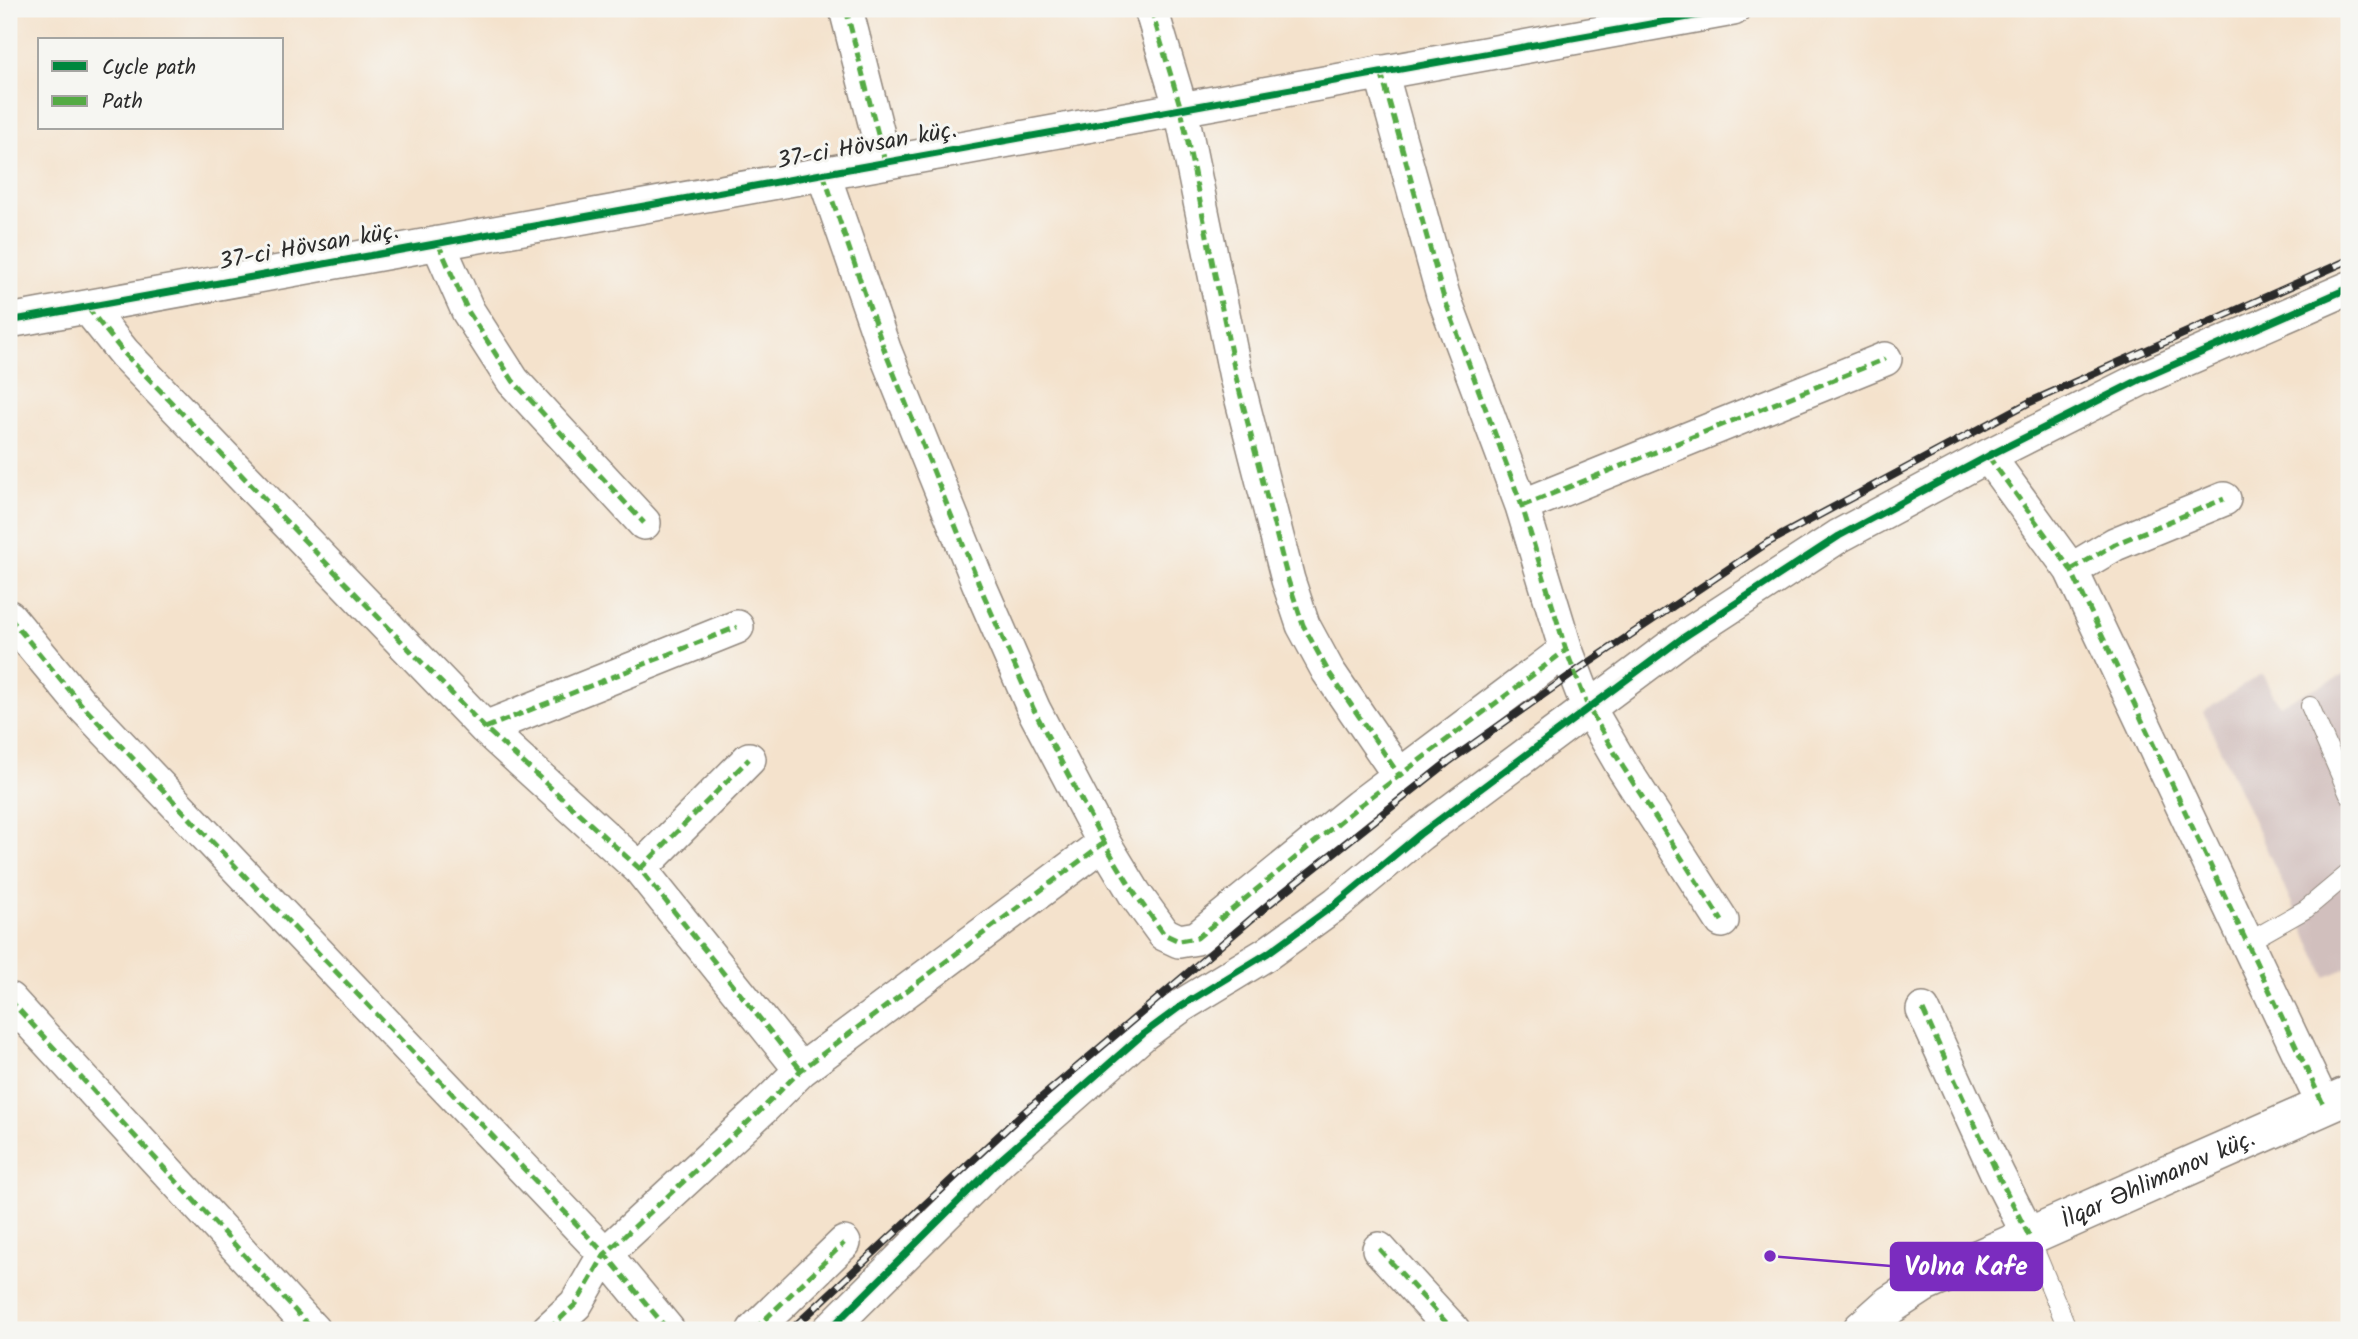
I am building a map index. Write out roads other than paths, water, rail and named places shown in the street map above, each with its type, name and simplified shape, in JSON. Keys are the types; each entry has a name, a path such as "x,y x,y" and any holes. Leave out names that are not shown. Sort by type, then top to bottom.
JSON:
{"street":[{"path":"846,9 885,162"},
{"path":"1151,9 1181,109 1236,377 1288,579 1303,625 1328,671 1399,775"},
{"name":"37-ci Hövsan küç.","path":"9,321 1733,9"},
{"path":"1381,72 1443,295 1522,506 1566,650 1588,707 1623,767 1722,921"},
{"path":"823,173 884,349 979,584 1034,710 1104,843 1135,894 1164,934 1179,941 1197,938 1399,775 1566,650"},
{"path":"438,243 468,311 513,381 644,523"},
{"path":"829,1330 1000,1160 1143,1034 1181,1006 1268,953 1337,903 1420,834 1681,639 1839,536 1988,456 2141,379 2349,288"},
{"path":"88,307 124,353 485,728 640,869 801,1070"},
{"path":"1522,506 1885,359"},
{"path":"1988,456 2071,570 2246,943 2337,1100"},
{"path":"2071,570 2115,544 2224,499"},
{"path":"9,617 81,704 605,1254 668,1330"},
{"path":"485,728 737,627"},
{"path":"640,869 749,759"},
{"path":"548,1330 576,1304 605,1254 801,1070 1104,843"},
{"path":"9,999 313,1330"},
{"path":"1923,1010 2029,1237"},
{"name":"İlqar Əhlimanov küç.","path":"1862,1330 1890,1305 1922,1284 2337,1100"},
{"path":"754,1330 844,1243"},
{"path":"1379,1249 1453,1330"}],"lane":[{"path":"2310,706 2349,795"},
{"path":"2246,943 2306,909 2349,873"},
{"path":"2029,1237 2068,1330"}],"railway":[{"path":"791,1330 1021,1115 1269,904 1448,762 1575,672 1767,543 2030,402 2349,260"}],"place":[{"name":"Volna Kafe","path":"1770,1256"}]}
